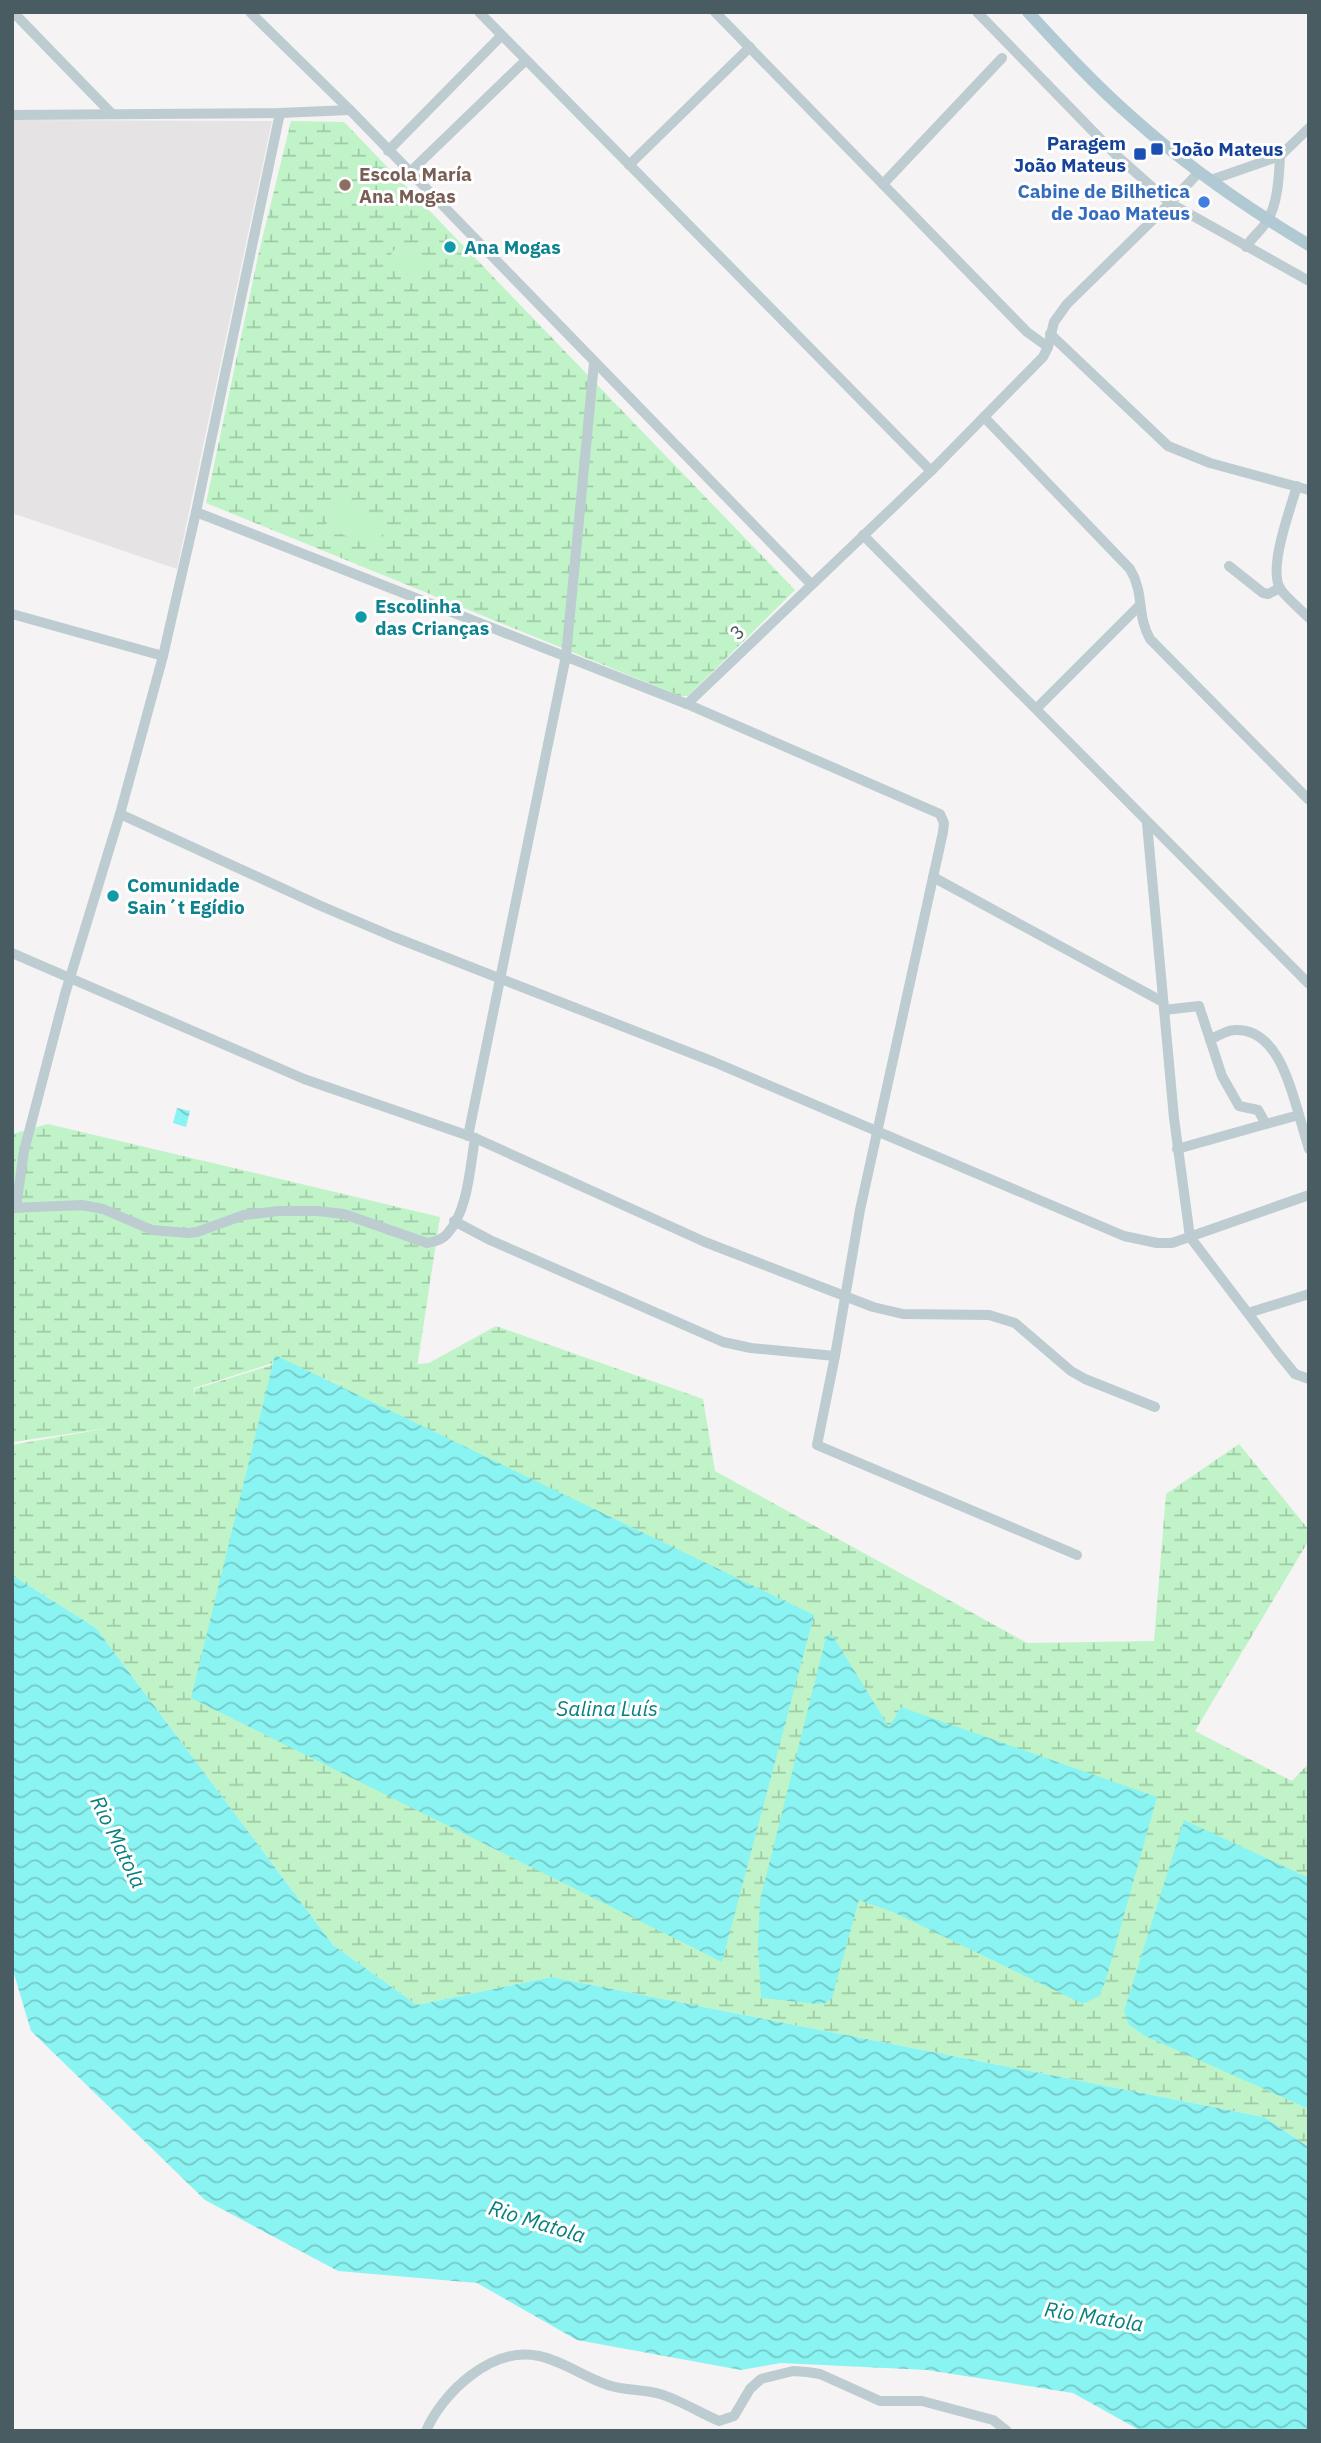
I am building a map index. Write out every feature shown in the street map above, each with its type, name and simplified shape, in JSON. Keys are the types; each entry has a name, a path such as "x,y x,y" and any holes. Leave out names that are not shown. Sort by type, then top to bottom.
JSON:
{"main road":[{"path":"1028,12 1134,120 1199,172 1309,245"}],"street":[{"path":"13,12 112,114"},
{"path":"250,12 350,110 811,584"},
{"path":"479,12 931,471"},
{"path":"715,12 1027,332 1048,347 1054,322 1067,304 1199,172"},
{"path":"977,12 1116,155 1170,203 1309,281"},
{"path":"388,151 501,36"},
{"path":"629,165 750,47"},
{"path":"883,184 1002,58"},
{"path":"409,173 525,61"},
{"path":"12,116 350,110"},
{"path":"280,113 163,656 120,814 70,978 24,1151 14,1207 82,1205 103,1209 152,1230 188,1233 244,1215 317,1211 344,1214 427,1243 438,1241 448,1234 464,1197 471,1137 500,978 566,656 594,363"},
{"path":"1211,180 1280,156 1309,128"},
{"path":"1246,247 1268,220 1279,174 1280,156"},
{"path":"1051,334 1168,446 1210,463 1309,490"},
{"name":"3","path":"687,705 931,471 1043,357 1048,347"},
{"path":"984,417 1130,569 1139,588 1142,625 1150,639 1309,800"},
{"path":"1297,486 1275,575 1280,588 1309,618"},
{"path":"196,512 687,705 940,814 943,832 860,1210 817,1445 1077,1555"},
{"path":"863,535 1309,984"},
{"path":"1229,566 1263,593 1268,594 1280,588"},
{"path":"1037,708 1140,605"},
{"path":"12,614 163,656"},
{"path":"120,814 321,906 714,1062 1124,1236 1157,1244 1171,1243 1309,1195"},
{"path":"1147,822 1177,1149 1190,1237 1295,1374 1309,1379"},
{"path":"933,877 1164,1006 1199,1006 1222,1076 1239,1106 1258,1110 1266,1124"},
{"path":"12,953 304,1079 471,1137 705,1242 873,1307 903,1314 929,1316 968,1313 989,1315 1015,1323 1071,1371 1155,1407"},
{"path":"1210,1040 1234,1029 1256,1034 1266,1041 1281,1065 1309,1149"},
{"path":"1177,1149 1298,1115"},
{"path":"454,1221 490,1240 723,1342 751,1348 835,1356"},
{"path":"1248,1313 1309,1294"},
{"path":"426,2431 436,2410 450,2393 467,2379 488,2365 511,2356 535,2355 551,2359 611,2386 664,2395 719,2420 734,2416 750,2389 761,2379 793,2371 820,2374 880,2401 922,2401 993,2420 1007,2431"}],"shaded area":[{"path":"12,120 272,121 177,569 12,513"}],"green space":[{"path":"291,121 344,122 795,590 688,696 680,696 206,503 259,252"},
{"path":"399,242 431,263 416,285 385,264"},
{"path":"337,499 388,520 376,549 325,527"},
{"path":"48,1124 440,1217 417,1368 418,1364 429,1363 496,1326 703,1399 715,1471 1027,1643 1154,1641 1166,1494 1239,1444 1309,1530 1309,1540 1195,1731 1292,1781 1309,1763 1309,2147 1264,2117 551,1977 417,2005 333,1945 96,1628 12,1575 12,1445 109,1428 12,1442 12,1134","holes":["273,1363 353,1387 272,1365 195,1389 194,1399 194,1388"]}],"water":[{"path":"177,1108 190,1111 186,1127 173,1123"},
{"name":"Salina Luís","path":"275,1355 814,1615 722,1962 191,1698"},
{"name":"Rio Matola","path":"12,1575 96,1628 333,1945 417,2005 551,1977 1264,2117 1309,2147 1309,2431 1141,2431 1073,2393 927,2370 781,2363 741,2370 577,2340 477,2283 338,2271 205,2200 31,2031 12,1967"},
{"path":"829,1634 833,1636 889,1727 901,1707 1157,1797 1105,1983 1099,1996 1083,2004 893,1912 859,1900 832,1998 826,2003 817,2004 761,1998 758,1945 760,1900 826,1637"},
{"path":"1184,1820 1309,1878 1309,2109 1145,2036 1129,2025 1124,2011"}],"place":[{"name":"João Mateus","path":"1157,149"},
{"name":"Paragem João Mateus","path":"1140,154"},
{"name":"Escola María Ana Mogas","path":"345,185"},
{"name":"Cabine de Bilhetica de Joao Mateus","path":"1204,202"},
{"name":"Ana Mogas","path":"450,247"},
{"name":"Escolinha das Crianças","path":"361,617"},
{"name":"Comunidade Sain´t Egídio","path":"113,896"}]}
